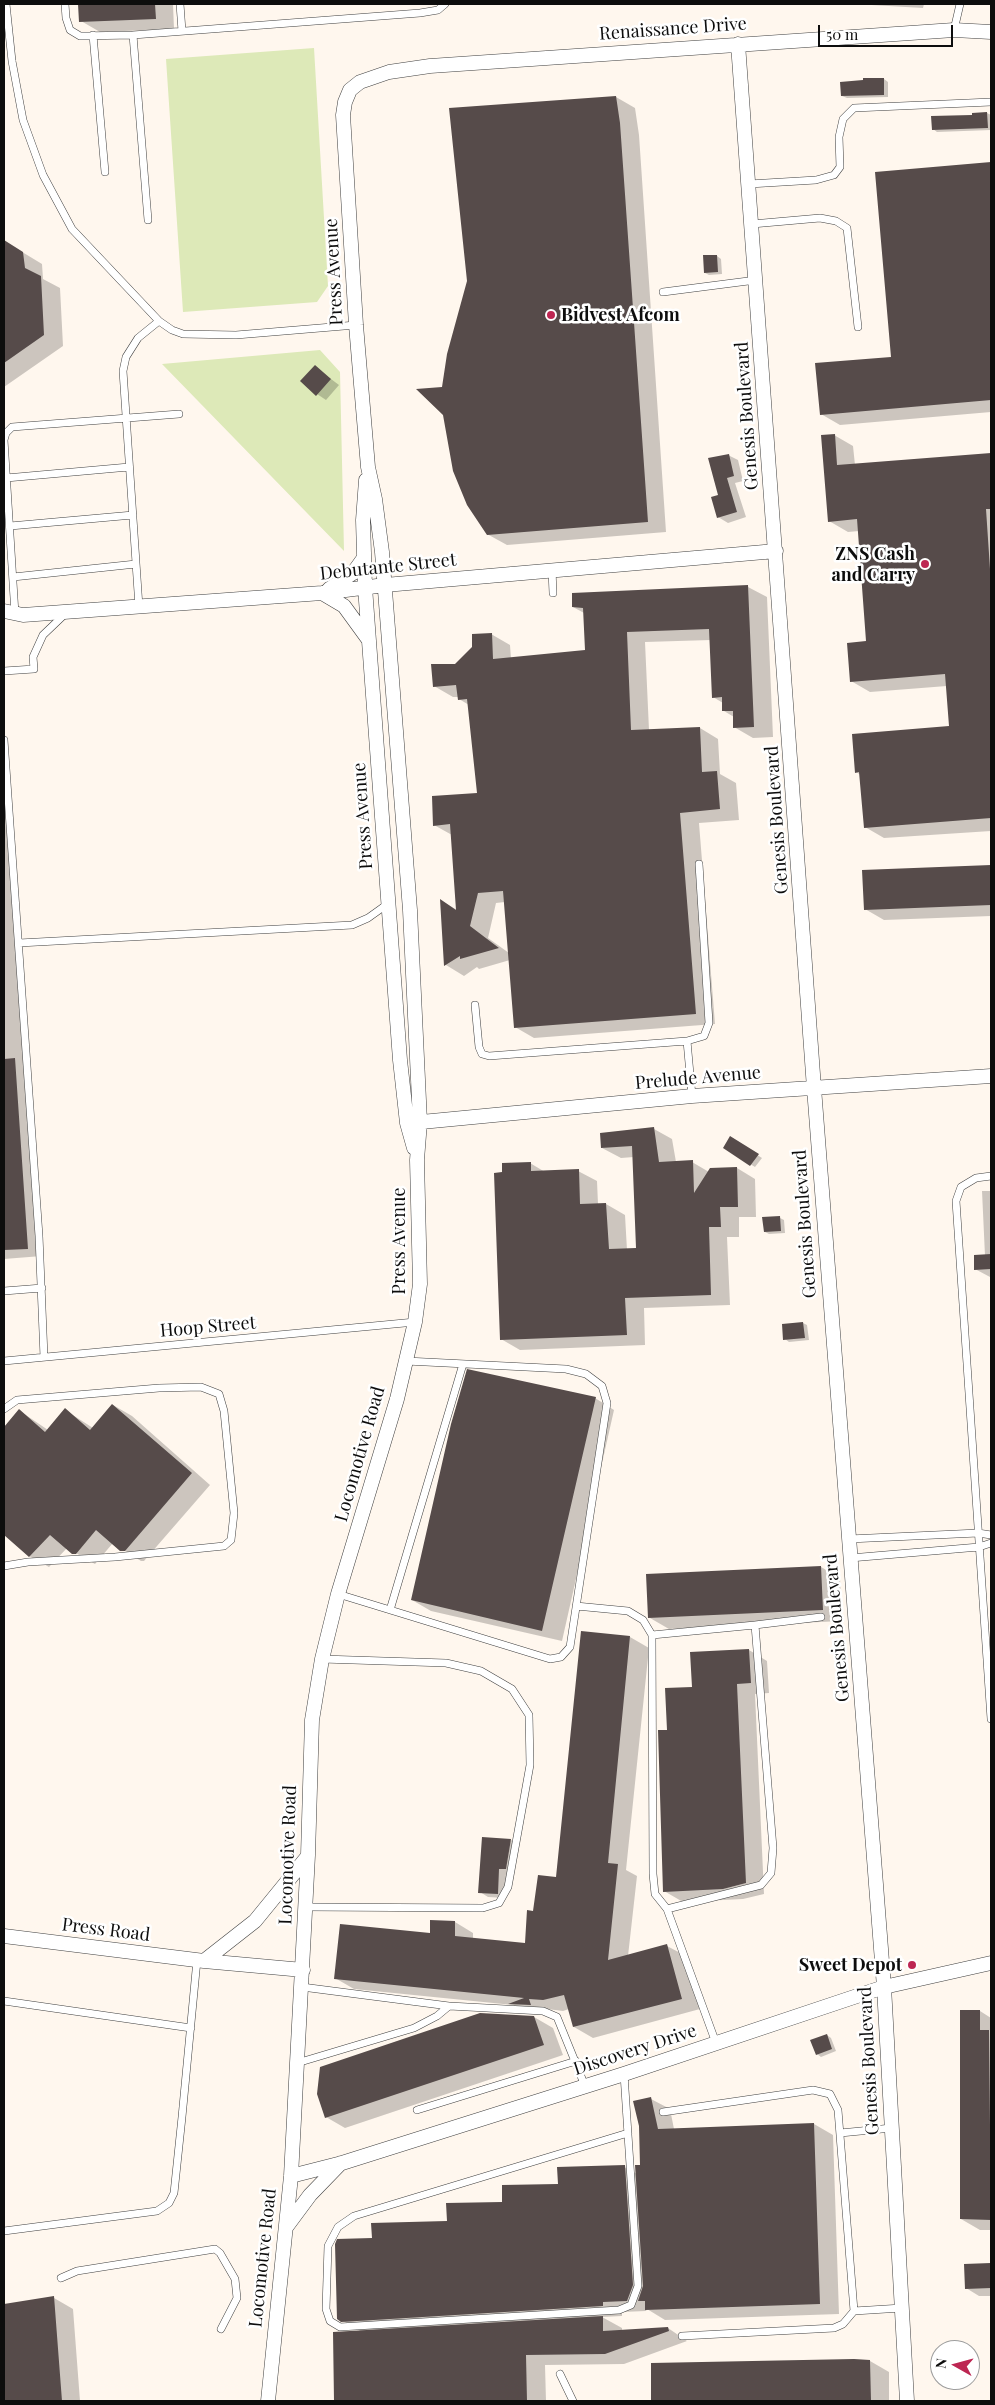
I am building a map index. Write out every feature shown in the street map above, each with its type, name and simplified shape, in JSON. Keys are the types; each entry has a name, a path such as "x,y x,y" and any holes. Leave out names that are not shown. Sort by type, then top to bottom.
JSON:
{"street":[{"name":"Renaissance Drive","path":"360,82 389,72 430,66 954,30 991,32"},
{"name":"Genesis Boulevard","path":"738,44 814,1088 884,1987 907,2401"},
{"name":"Press Avenue","path":"360,82 348,94 343,115 356,325 368,467 379,521 385,585 414,978 413,1123"},
{"name":"Press Avenue","path":"368,467 363,520 365,587 394,978 417,1160 420,1284 415,1322"},
{"name":"Debutante Street","path":"9,613 67,612 322,593 385,585 776,551"},
{"path":"364,559 353,573 322,593 344,606 369,640"},
{"path":"394,978 414,978"},
{"name":"Prelude Avenue","path":"413,1123 692,1096 991,1076"},
{"name":"Locomotive Road","path":"268,2401 291,2176 306,1907 312,1720 322,1659 338,1594 397,1399 415,1322"},
{"path":"200,1961 255,1921 308,1855"},
{"name":"Press Road","path":"4,1936 200,1961 302,1970"},
{"name":"Discovery Drive","path":"291,2176 342,2163 624,2074 884,1987 991,1963"},
{"path":"285,2229 310,2195 342,2163"}],"lane":[{"path":"6,4 12,61 24,120 43,175 72,229 159,321 172,330 183,334 236,334 356,325"},
{"path":"65,4 66,18 70,30 80,36 133,35 420,13 438,10 444,4"},
{"path":"180,4 182,31"},
{"path":"954,30 960,4"},
{"path":"93,35 105,172"},
{"path":"133,35 148,220"},
{"path":"749,184 816,180 834,175 840,167 839,137 843,119 854,108 991,102"},
{"path":"752,224 820,218 836,221 847,228 858,327"},
{"path":"663,292 756,280"},
{"path":"139,607 123,371 126,358 138,338 159,321"},
{"path":"9,613 13,577 4,440 6,433 12,427 179,414"},
{"path":"6,478 129,467"},
{"path":"10,526 133,515"},
{"path":"13,577 136,564"},
{"path":"552,570 553,593"},
{"path":"4,671 34,669 33,657 43,635 67,612"},
{"path":"4,740 42,1288 44,1357"},
{"path":"475,1005 478,1047 482,1054 489,1056 687,1041 704,1036 709,1023 699,864"},
{"path":"19,943 352,925 368,918 388,903"},
{"path":"687,1041 692,1096"},
{"path":"991,1176 976,1178 961,1187 956,1201 991,1719"},
{"path":"4,1291 42,1288"},
{"name":"Hoop Street","path":"4,1361 415,1322"},
{"path":"338,1594 550,1659 562,1658 570,1647 607,1402 602,1386 586,1374 566,1369 406,1361"},
{"path":"390,1610 463,1364"},
{"path":"4,1409 17,1400 159,1388 201,1387 219,1394 224,1411 234,1513 231,1540 224,1546 125,1556 28,1562 4,1566"},
{"path":"849,1539 978,1533 991,1535"},
{"path":"850,1558 979,1547 991,1543"},
{"path":"576,1606 628,1611 643,1620 652,1635 653,1874 655,1894 667,1909 716,2043"},
{"path":"652,1635 821,1618"},
{"path":"667,1909 761,1885 771,1873 774,1848 755,1625"},
{"path":"306,1907 483,1908 499,1903 508,1887 530,1765 529,1715 512,1689 481,1671 446,1663 322,1659"},
{"path":"4,2231 157,2211 169,2203 174,2193 200,1961"},
{"path":"302,1987 449,2006 543,2011 557,2017 586,2086"},
{"path":"4,2001 191,2028"},
{"path":"297,2063 414,2028 437,2016 449,2006"},
{"path":"417,2110 576,2061"},
{"path":"624,2074 628,2133 638,2286 631,2305 619,2310 340,2327 330,2321 326,2309 328,2246 338,2227 354,2216 628,2133"},
{"path":"662,2112 813,2090 830,2094 838,2110 854,2311 843,2324 834,2328 682,2336"},
{"path":"840,2133 892,2128"},
{"path":"61,2278 77,2271 215,2250 220,2253 235,2279 238,2298 221,2328"},
{"path":"854,2311 902,2308"},
{"path":"560,2374 573,2401"}],"green space":[{"path":"314,48 328,286 317,302 183,312 166,59"},
{"path":"320,350 340,372 344,551 162,364"}],"building":[{"path":"78,4 155,4 156,19 79,22"},
{"path":"863,78 884,78 884,95 841,96 840,82 863,80"},
{"name":"Bidvest Afcom","path":"616,96 620,123 648,522 487,535 467,505 453,471 443,415 416,389 442,387 447,354 467,281 449,108"},
{"path":"987,112 988,128 932,130 931,116 972,115 972,113"},
{"path":"991,162 991,400 820,415 815,363 891,357 875,172"},
{"path":"4,240 23,252 25,268 41,276 44,335 4,363"},
{"path":"703,255 717,255 718,272 704,273"},
{"path":"315,365 331,379 316,396 300,381"},
{"path":"835,434 837,465 991,453 991,509 986,509 991,584 991,818 864,828 859,772 855,773 852,734 949,726 945,674 850,682 847,643 866,641 857,519 828,522 821,435"},
{"path":"729,454 734,476 727,478 737,512 717,518 711,497 718,495 708,458"},
{"path":"748,585 754,727 733,728 733,711 722,711 722,697 712,698 709,629 627,632 631,730 700,727 702,772 717,771 720,809 680,813 696,1014 514,1028 503,891 478,893 470,926 499,948 460,959 460,956 444,966 440,899 456,910 450,824 433,826 432,796 477,793 467,699 458,700 456,685 433,687 431,664 455,664 472,647 472,634 492,633 493,659 585,650 583,608 572,607 572,593"},
{"path":"991,865 991,905 864,910 862,870"},
{"path":"15,1058 28,1249 4,1250 4,1059"},
{"path":"654,1127 659,1162 693,1160 694,1193 710,1168 737,1167 738,1207 720,1207 721,1227 709,1227 711,1295 625,1298 627,1335 500,1340 494,1173 502,1172 502,1163 531,1162 531,1171 579,1169 580,1204 606,1203 609,1249 636,1248 632,1146 601,1148 600,1133"},
{"path":"730,1136 759,1154 750,1166 723,1148"},
{"path":"780,1216 781,1231 764,1232 762,1217"},
{"path":"991,1254 991,1269 974,1270 974,1255"},
{"path":"803,1322 805,1338 783,1340 782,1324"},
{"path":"467,1369 596,1397 542,1631 411,1600 451,1424"},
{"path":"112,1404 192,1473 125,1551 120,1551 96,1530 76,1554 72,1554 50,1535 29,1557 4,1535 4,1427 19,1409 45,1432 65,1408 90,1430"},
{"path":"821,1566 823,1610 648,1618 646,1574"},
{"path":"581,1631 630,1636 608,1863 618,1864 608,1960 667,1944 682,1999 573,2027 564,1995 543,2000 529,1999 531,2005 508,2004 524,1998 334,1979 340,1924 430,1933 430,1920 455,1921 455,1936 525,1943 527,1910 533,1911 538,1875 556,1877"},
{"path":"749,1649 751,1683 737,1684 746,1883 723,1889 663,1892 658,1730 667,1730 665,1688 692,1687 690,1652"},
{"path":"482,1837 511,1839 506,1869 499,1869 498,1894 478,1893"},
{"path":"960,2010 980,2010 980,2030 989,2030 991,2220 960,2219"},
{"path":"480,2013 534,2016 544,2045 325,2118 317,2094 320,2067"},
{"path":"827,2034 832,2049 816,2055 810,2040"},
{"path":"651,2097 658,2129 814,2123 820,2304 645,2310 645,2301 638,2301 643,2286 635,2165 640,2165 639,2126 633,2101"},
{"path":"625,2165 633,2285 627,2301 603,2302 603,2306 341,2322 337,2319 335,2244 337,2239 372,2238 371,2223 447,2221 446,2203 502,2202 502,2185 558,2184 557,2167"},
{"path":"991,2263 991,2288 965,2289 964,2264"},
{"path":"54,2296 62,2401 4,2401 4,2304"},
{"path":"603,2316 603,2331 668,2327 669,2331 605,2354 526,2355 527,2401 334,2401 333,2332"},
{"path":"870,2360 871,2401 651,2401 651,2363"}],"place":[{"name":"Bidvest Afcom","path":"551,315"},
{"name":"ZNS Cash and Carry","path":"925,564"},
{"name":"Sweet Depot","path":"912,1965"}]}
